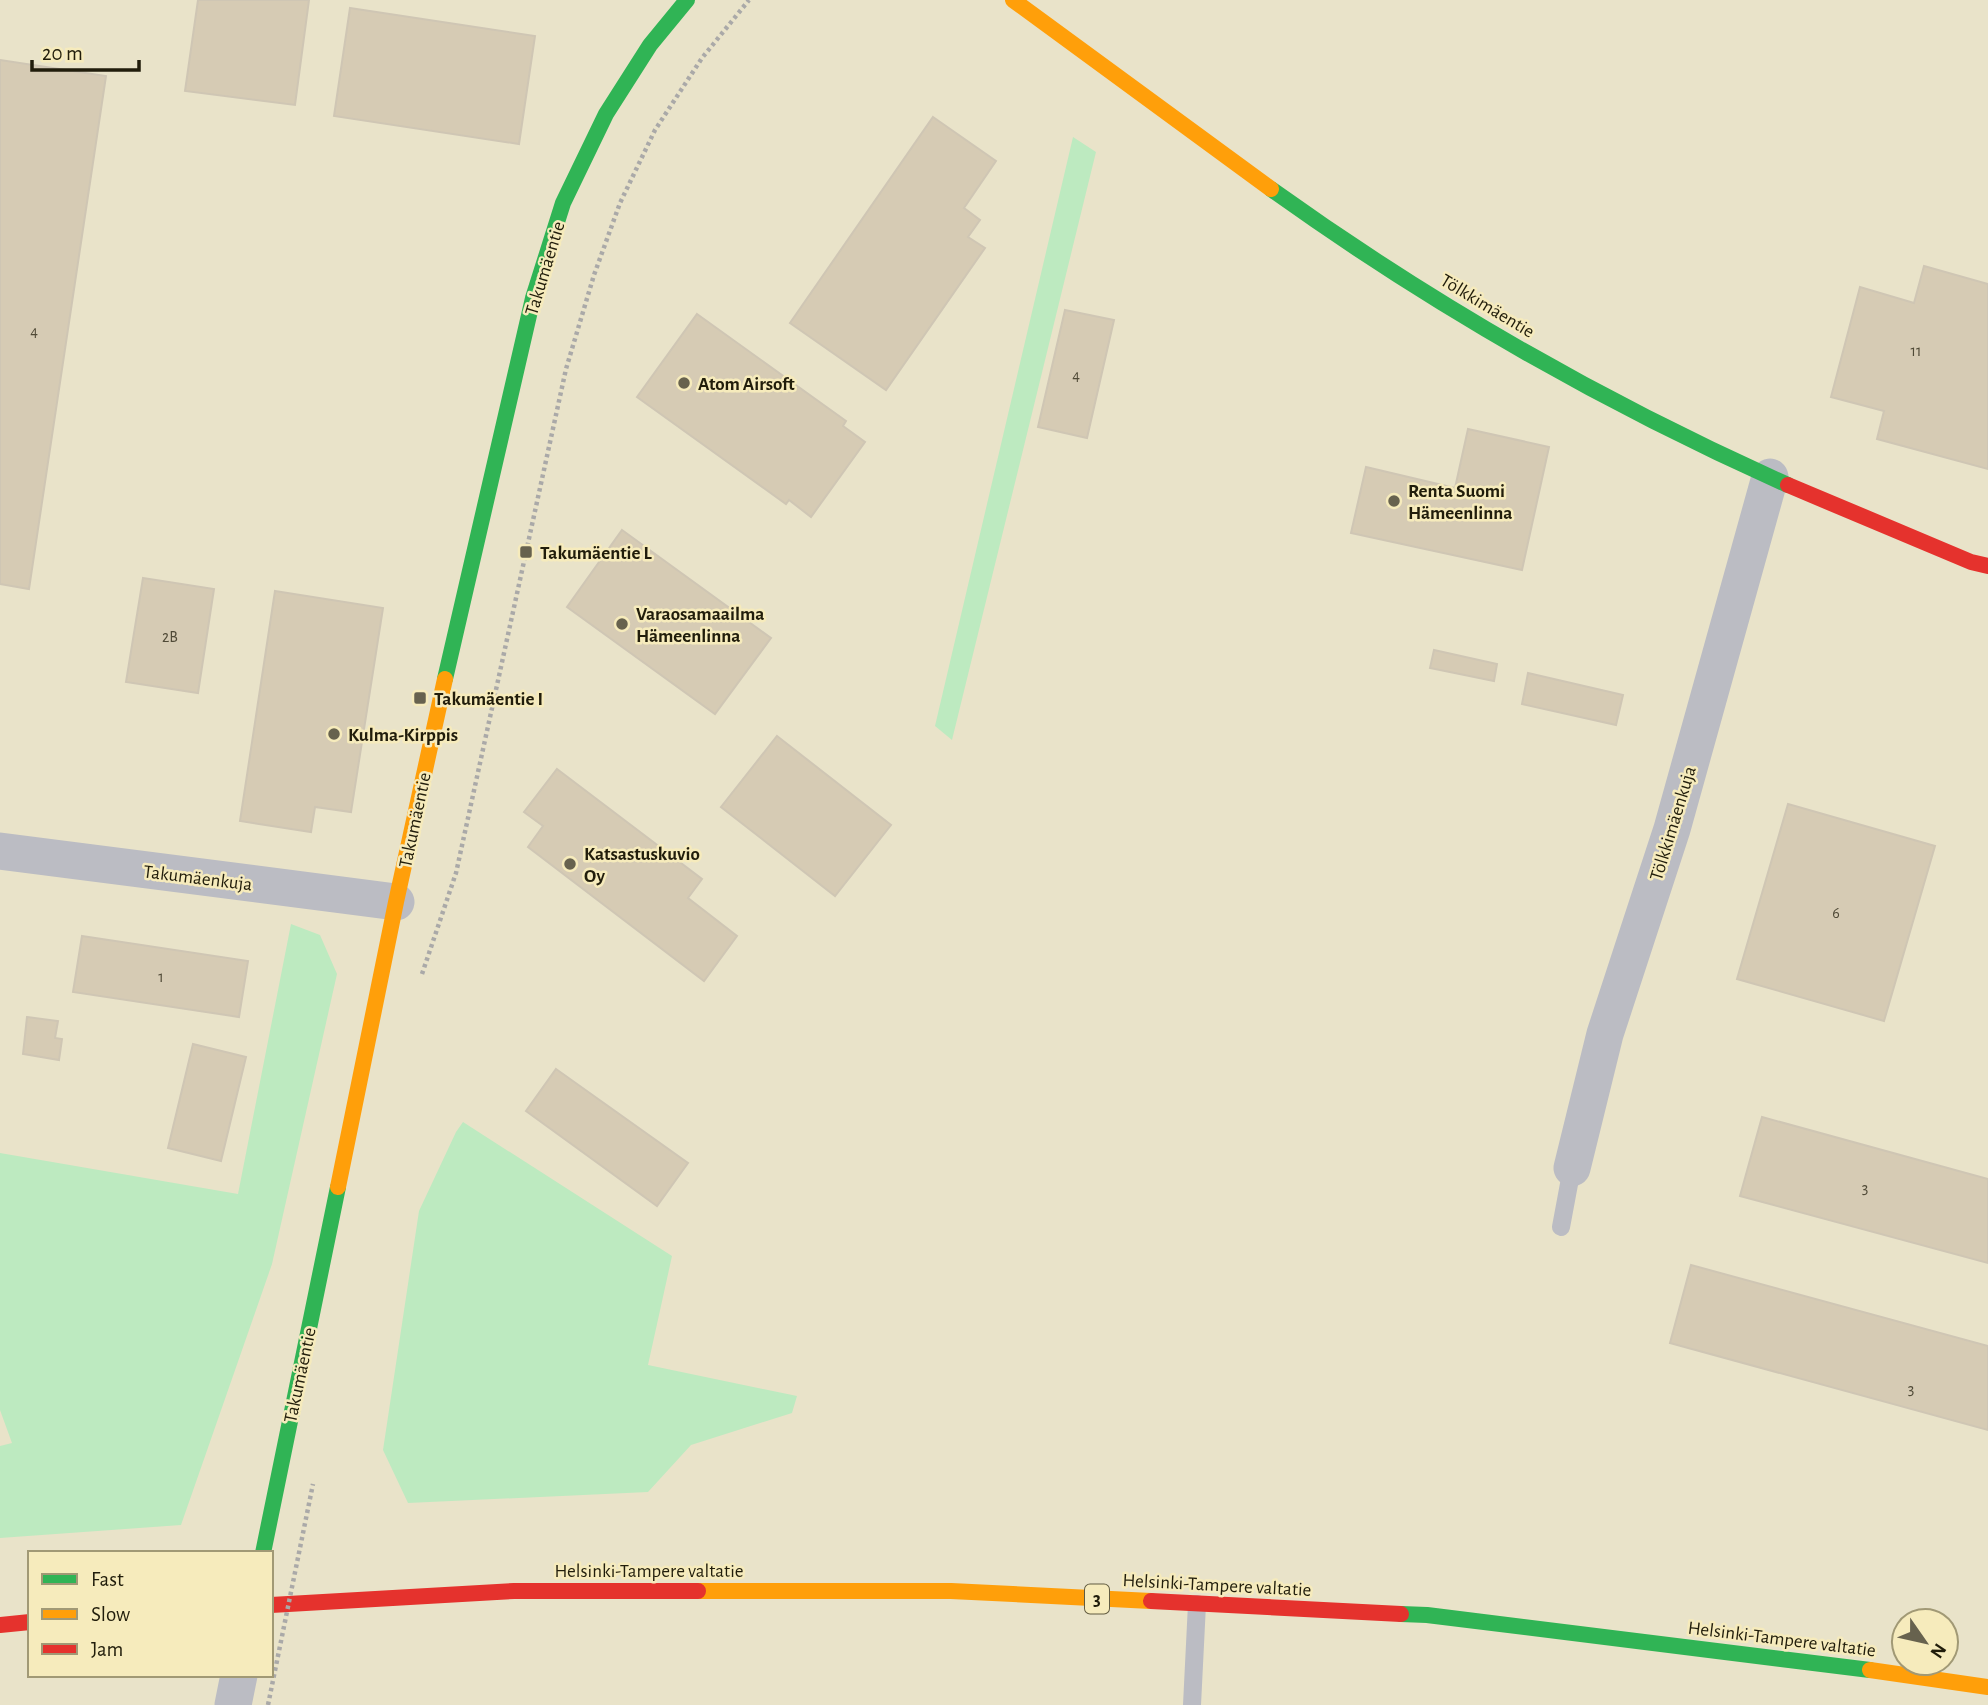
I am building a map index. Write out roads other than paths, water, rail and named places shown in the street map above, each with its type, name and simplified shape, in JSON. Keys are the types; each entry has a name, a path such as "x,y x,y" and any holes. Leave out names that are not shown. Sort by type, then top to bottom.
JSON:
{"main road":[{"name":"Takumäentie","path":"263,1551 396,902 467,578 537,286 564,203 606,114 650,46 687,0"},
{"name":"Tölkkimäentie","path":"1013,0 1166,110 1271,190 1448,307 1588,388 1770,477 1971,562 1988,566"},
{"name":"Helsinki-Tampere valtatie","path":"273,1605 514,1591 951,1591 1427,1615 1988,1687"},
{"path":"0,1625 28,1622"}],"street":[{"name":"Tölkkimäenkuja","path":"1572,1168 1605,1034 1672,829 1770,477"},
{"name":"Takumäenkuja","path":"0,852 396,902"},
{"path":"233,1705 239,1677"}],"lane":[{"path":"1561,1227 1572,1168"},
{"path":"1192,1705 1197,1604"}],"place":[{"name":"Atom Airsoft","path":"684,383"},
{"name":"Renta Suomi Hämeenlinna","path":"1394,501"},
{"name":"Takumäentie L","path":"526,552"},
{"name":"Varaosamaailma Hämeenlinna","path":"622,624"},
{"name":"Takumäentie I","path":"420,698"},
{"name":"Kulma-Kirppis","path":"334,734"},
{"name":"Katsastuskuvio Oy","path":"570,864"}]}
